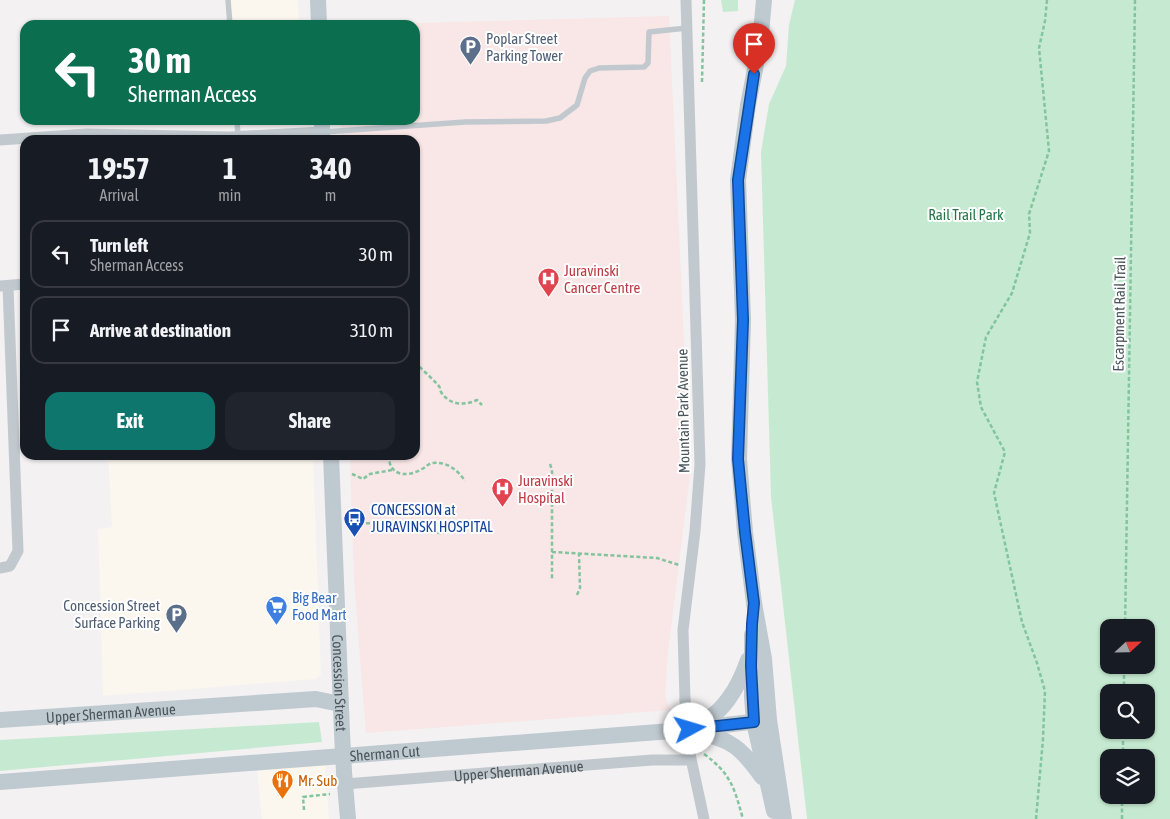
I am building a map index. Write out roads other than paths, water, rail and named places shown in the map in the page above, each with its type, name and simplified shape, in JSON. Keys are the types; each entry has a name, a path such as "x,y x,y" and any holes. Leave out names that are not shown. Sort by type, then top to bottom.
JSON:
{"main road":[{"path":"318,0 319,20"},
{"path":"764,0 760,44 748,105 738,180 743,320 738,459 754,603 764,659 762,721 775,819"},
{"name":"Concession Street","path":"332,460 340,704 348,819"},
{"path":"754,603 752,697 762,721 784,819"},
{"path":"672,731 698,724 711,716 725,703 742,676 752,644"},
{"name":"Upper Sherman Avenue","path":"0,720 316,698 340,704"},
{"name":"Sherman Cut","path":"0,782 672,731 762,721"},
{"path":"672,731 710,735 729,741 750,760 762,777 771,798"}],"street":[{"name":"Mountain Park Avenue","path":"686,0 700,455 699,486 683,630 685,700 690,757 704,819"},
{"path":"266,135 322,131"},
{"path":"72,135 137,135"},
{"path":"0,140 20,139"},
{"path":"0,568 10,566 18,551 4,286 20,284"},
{"name":"Upper Sherman Avenue","path":"345,778 690,757"}],"lane":[{"path":"228,0 230,20"},
{"path":"420,125 546,121 560,118 577,105 584,78 590,71 599,68 644,67 648,63 648,32 687,28"},
{"path":"322,131 417,125"}],"place":[{"name":"Poplar Street Parking Tower","path":"470,66"},
{"name":"Juravinski Cancer Centre","path":"548,298"},
{"name":"Juravinski Hospital","path":"502,508"},
{"name":"CONCESSION at JURAVINSKI HOSPITAL","path":"355,537"},
{"name":"Big Bear Food Mart","path":"276,625"},
{"name":"Concession Street Surface Parking","path":"176,633"},
{"name":"Mr. Sub","path":"282,799"}],"park label":[{"name":"Rail Trail Park","path":"966,214"}]}
